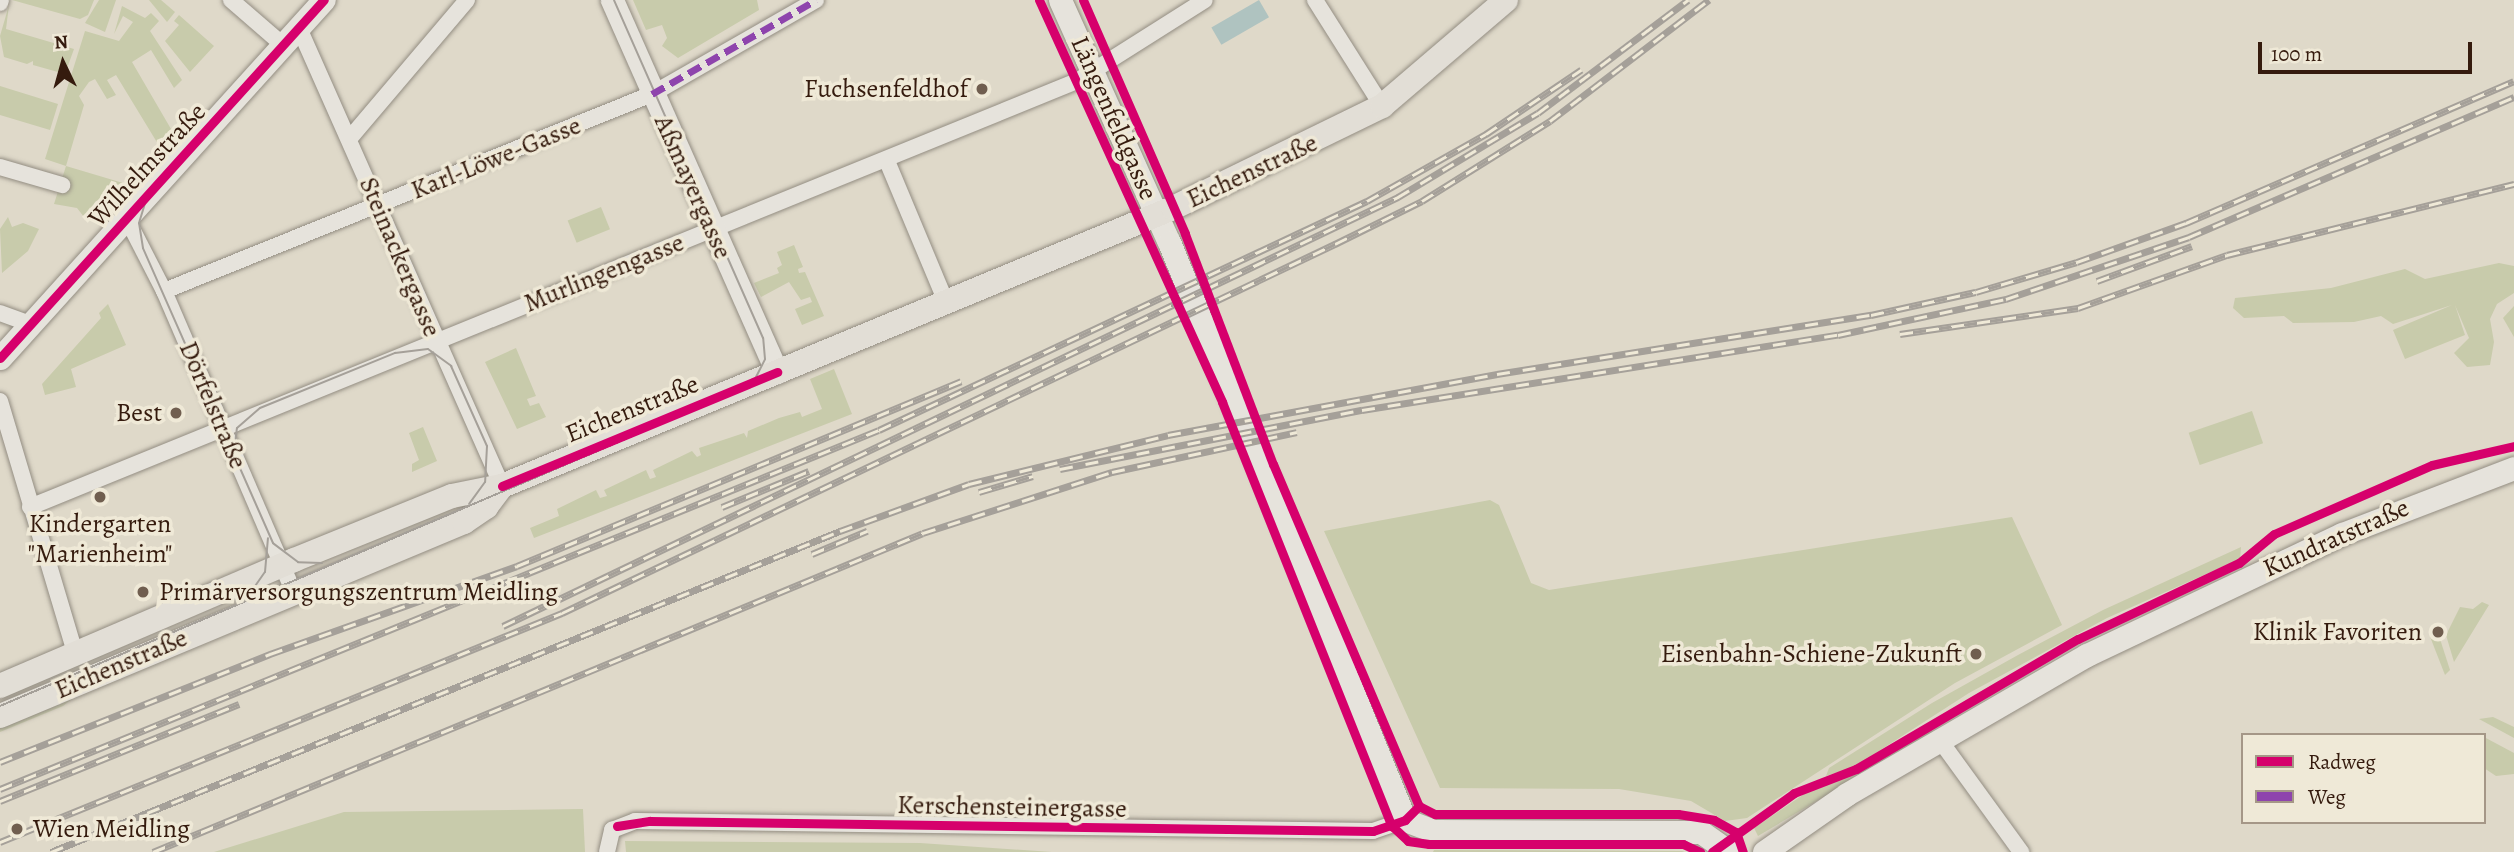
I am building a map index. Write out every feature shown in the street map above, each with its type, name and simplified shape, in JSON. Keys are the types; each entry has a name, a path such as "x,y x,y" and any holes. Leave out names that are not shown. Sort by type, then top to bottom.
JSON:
{"main road":[{"name":"Eichenstraße","path":"0,686 282,565 453,496 502,486 1157,215 1382,106 1506,0"},
{"name":"Eichenstraße","path":"0,716 464,522 486,507 502,486"}],"street":[{"path":"231,0 284,45"},
{"name":"Wilhelmstraße","path":"0,356 324,0"},
{"path":"350,138 467,0"},
{"name":"Aßmayergasse","path":"612,0 777,372"},
{"name":"Karl-Löwe-Gasse","path":"164,290 379,206 652,94 816,0"},
{"name":"Längenfeldgasse","path":"1060,0 1157,215 1405,820"},
{"name":"Murlingengasse","path":"30,507 435,340 887,161 1093,72 1205,0"},
{"path":"1315,0 1382,106"},
{"name":"Steinackergasse","path":"299,28 502,486"},
{"path":"887,161 946,302"},
{"path":"0,167 62,185"},
{"name":"Dörfelstraße","path":"127,219 164,290 293,593"},
{"path":"0,313 28,323"},
{"path":"0,401 75,652"},
{"name":"Kundratstraße","path":"1763,852 1804,820 1939,739 2169,614 2422,500 2514,468"},
{"path":"1939,739 2021,852"},
{"path":"1405,820 1434,831 1701,832 1730,852"},
{"name":"Kerschensteinergasse","path":"607,852 609,834 617,826 650,821 1373,831 1405,820"}],"green space":[{"path":"12,0 94,0 88,15 80,19"},
{"path":"99,0 116,0 105,32 85,23"},
{"path":"149,0 161,0 175,12 167,22"},
{"path":"633,0 757,0 759,10 678,58 662,46 667,38 662,25 646,30"},
{"path":"9,5 6,29 74,49 65,74 33,65 33,61 27,64 4,57 0,36"},
{"path":"122,6 145,18 151,13 159,21 150,31 182,80 174,88 151,50 132,62 171,129 158,144 116,75 107,80 116,95 107,99 95,79 89,82 79,96 84,105 66,166 45,159 85,31 119,41 133,22 123,16 114,34"},
{"path":"179,15 214,46 190,72 165,41 179,25 174,21"},
{"path":"0,86 58,104 50,130 0,115"},
{"path":"66,166 123,183 88,222 77,208 54,204"},
{"path":"601,207 610,229 577,243 568,220"},
{"path":"8,217 12,227 23,223 39,229 28,251 2,273 0,229"},
{"path":"794,245 803,267 798,269 799,273 805,272 824,316 802,325 795,309 812,302 810,297 801,300 789,282 761,297 754,283 779,273 777,268 782,265 777,252"},
{"path":"2499,263 2514,266 2514,293 2497,304 2490,319 2494,342 2490,365 2467,367 2454,353 2469,338 2455,305 2465,335 2405,359 2393,330 2452,305 2393,324 2381,316 2354,322 2293,323 2284,316 2244,318 2233,308 2235,298 2331,288 2405,269 2425,279"},
{"path":"108,304 126,345 71,369 76,387 45,395 42,384 101,318 99,313"},
{"path":"2514,306 2514,337 2503,318"},
{"path":"516,348 536,396 527,399 530,406 539,403 546,417 517,429 485,362"},
{"path":"834,369 852,414 534,538 530,528 559,516 557,509 596,490 600,498 607,496 604,490 646,470 650,479 656,477 653,470 692,451 697,457 701,455 699,448 744,433 747,438 748,431 779,418 800,412 802,417 822,409 810,379"},
{"path":"2252,411 2263,443 2200,465 2189,433"},
{"path":"423,427 437,461 412,472 412,464 419,460 409,433"},
{"path":"1490,500 1499,505 1531,583 1549,590 2012,517 2062,625 1955,683 1747,818 1725,821 1691,801 1619,789 1440,788 1324,531"},
{"path":"2241,547 2240,559 2107,618 1969,693 1854,767 1826,776 1829,768 1932,703 2018,655 2103,610"},
{"path":"2482,602 2489,605 2454,662 2446,635 2460,607 2473,609"},
{"path":"2429,634 2440,639 2450,670 2445,675"},
{"path":"73,698 63,706 0,732 0,725"},
{"path":"2493,717 2514,727 2514,738 2479,719"},
{"path":"1929,727 1933,732 1758,836 1754,828 1816,786 1857,772"},
{"path":"2486,738 2514,753 2514,774 2496,776 2486,769"},
{"path":"583,809 585,852 214,852 344,812"},
{"path":"625,841 920,843 1052,852 626,852"},
{"path":"1682,851 1685,852 1433,852"}],"shaded area":[{"path":"1259,0 1269,17 1221,45 1211,28"}],"tram line":[{"path":"322,563 298,562 273,543 143,248 139,223 146,200 324,0"},
{"path":"0,706 731,394 755,379 765,359 763,338 614,0"},
{"path":"234,452 237,428 260,408 395,353 428,349 451,366 487,446 485,482 469,504"},
{"path":"238,598 253,589 265,572 268,538"}],"railway":[{"path":"503,626 1398,197 1538,113 1688,0"},
{"path":"0,842 562,613 1335,244 1422,201 1550,121 1709,0"},
{"path":"0,789 879,430 1367,201 1486,134 1581,70"},
{"path":"51,852 840,531 969,484 1168,435 1497,374 1871,315 1976,292 2077,262 2186,223 2514,81"},
{"path":"1060,469 1362,410 1838,335 2006,299 2189,237 2514,97"},
{"path":"1900,334 2078,308 2227,255 2514,184"},
{"path":"2097,281 2192,246"},
{"path":"0,762 270,654 517,566 961,381"},
{"path":"153,852 923,533 1112,472 1297,432"},
{"path":"722,507 809,471"},
{"path":"979,492 1033,476"},
{"path":"812,554 867,531"},
{"path":"0,801 239,704"}],"marked path":[{"path":"652,94 816,0"}],"cycle path":[{"path":"0,358 324,0"},
{"path":"1039,0 1222,402 1392,826 1408,841 1429,844 1683,844 1700,852"},
{"path":"1083,0 1185,234 1273,464 1419,806 1435,814 1678,814 1714,820 1736,832 1743,852"},
{"path":"502,486 777,372"},
{"path":"1712,852 1794,793 1856,769 2078,639 2239,563 2274,534 2432,465 2514,446"},
{"path":"617,826 650,821 1373,831 1405,820 1419,806"}],"place":[{"name":"Fuchsenfeldhof","path":"982,89"},
{"name":"Best","path":"176,413"},
{"name":"Kindergarten \"Marienheim\"","path":"100,497"},
{"name":"Primärversorgungszentrum Meidling","path":"143,592"},
{"name":"Klinik Favoriten","path":"2438,632"},
{"name":"Eisenbahn-Schiene-Zukunft","path":"1976,654"},
{"name":"Wien Meidling","path":"17,829"}]}
